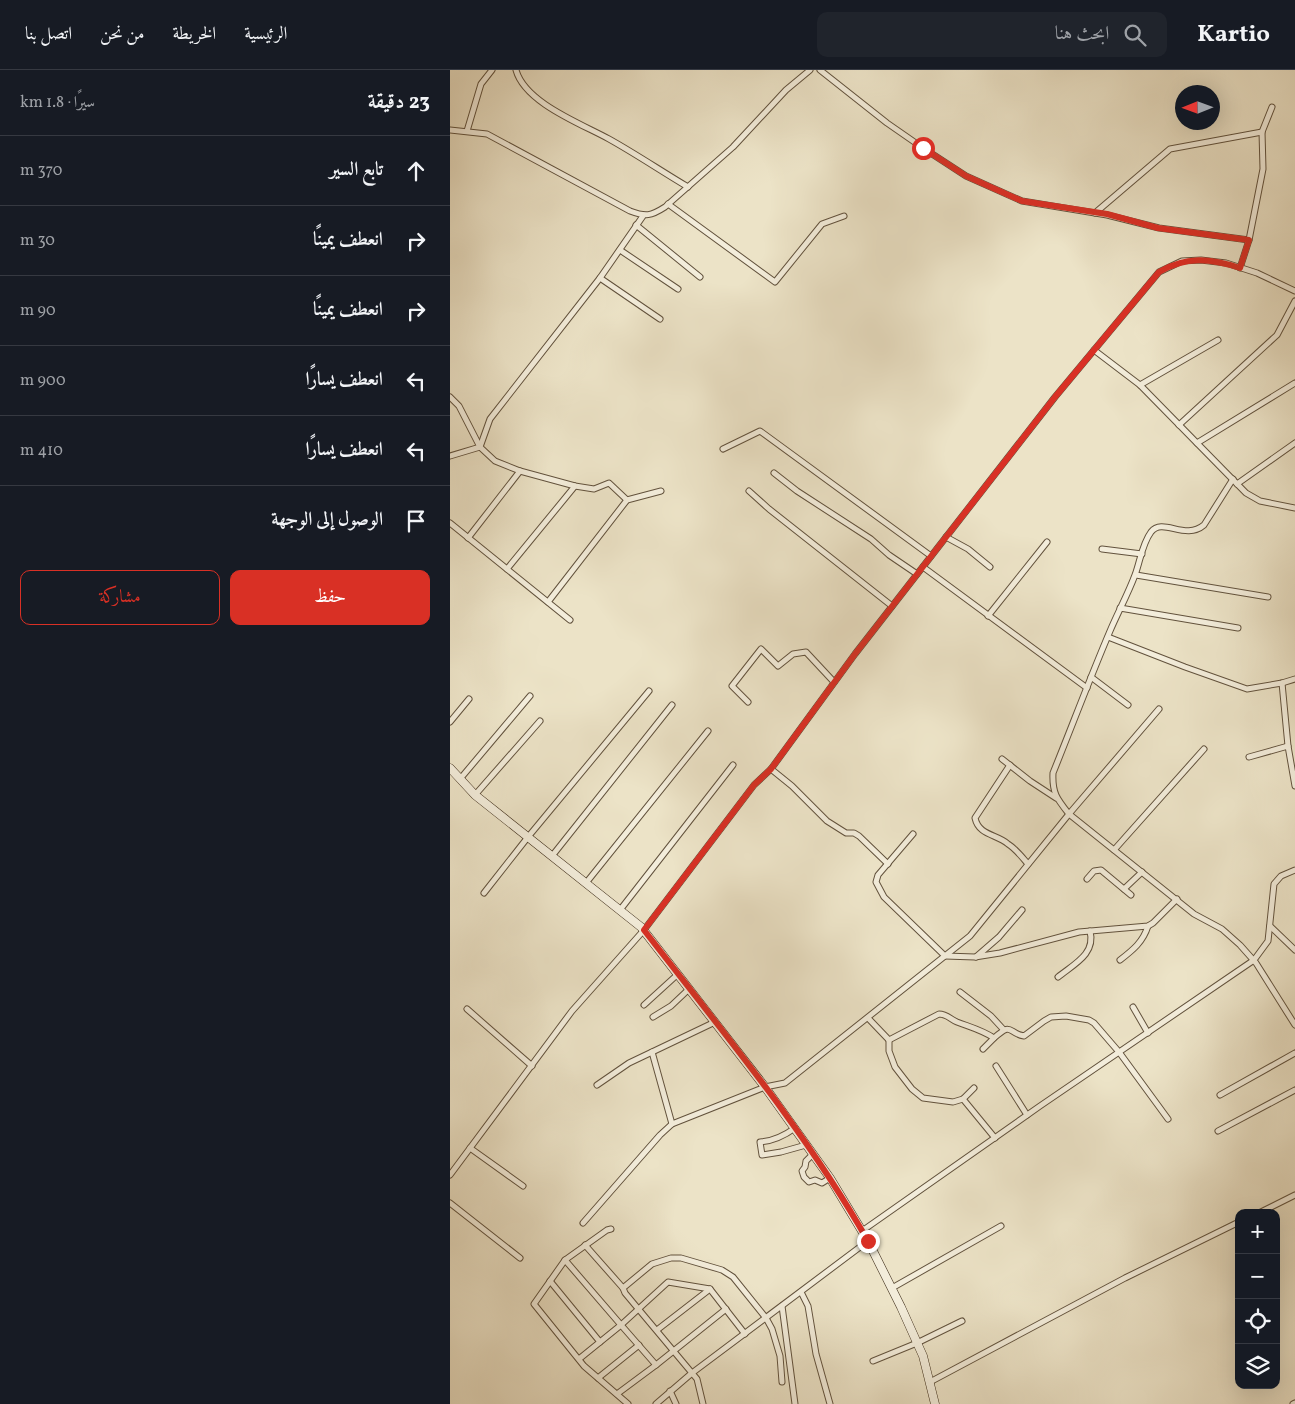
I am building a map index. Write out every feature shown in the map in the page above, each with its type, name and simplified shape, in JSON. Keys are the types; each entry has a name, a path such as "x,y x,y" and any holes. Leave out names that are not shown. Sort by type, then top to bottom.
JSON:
{"street":[{"path":"467,131 481,84 492,70"},
{"path":"516,70 518,77 531,93 556,112 608,139 688,187"},
{"path":"450,130 487,134 630,211 643,216 653,214 688,187 733,147 786,90 810,70"},
{"path":"820,70 887,123 966,176 1022,201 1095,213 1158,228 1249,240"},
{"path":"1240,268 1249,240 1263,169 1262,132 1272,107"},
{"path":"1095,213 1170,149 1262,132"},
{"path":"668,204 775,282 822,224 844,216"},
{"path":"480,448 490,419 600,278 643,216"},
{"path":"636,225 700,277"},
{"path":"620,250 678,289"},
{"path":"450,1175 572,1011 644,930 754,785 771,769 834,682 922,567 1094,350 1159,272 1182,261 1201,260 1226,263 1257,273 1295,291"},
{"path":"600,278 660,319"},
{"path":"1178,425 1277,335 1294,303"},
{"path":"1140,385 1218,340"},
{"path":"1094,350 1140,385 1246,493 1260,501 1293,507 1295,502"},
{"path":"1197,443 1295,383"},
{"path":"450,397 459,406 480,448 495,461 520,471 575,486 594,489 609,483 627,500"},
{"path":"723,449 760,431 931,556"},
{"path":"1056,798 1052,786 1053,773 1091,677 1136,575 1151,532 1156,528 1164,527 1190,532 1198,530 1235,482 1295,443"},
{"path":"450,456 480,448"},
{"path":"468,538 520,471"},
{"path":"774,473 798,492 871,539 889,555 917,574"},
{"path":"507,569 575,486"},
{"path":"548,602 627,500 661,490"},
{"path":"749,491 892,606"},
{"path":"450,523 570,620"},
{"path":"946,537 968,549 990,567"},
{"path":"988,616 1047,542"},
{"path":"1102,549 1142,554"},
{"path":"922,567 1087,688"},
{"path":"1136,575 1268,597"},
{"path":"1120,608 1238,628"},
{"path":"1108,637 1247,689 1295,679"},
{"path":"748,702 732,686 761,649 778,666 793,654 806,652 834,682"},
{"path":"1091,677 1128,706"},
{"path":"1282,683 1288,746 1295,786"},
{"path":"484,893 649,691"},
{"path":"460,779 530,696"},
{"path":"450,722 469,699"},
{"path":"552,856 672,705"},
{"path":"583,1223 660,1135 672,1124 765,1087 785,1083 970,936 1069,814 1158,709"},
{"path":"475,795 540,721"},
{"path":"586,883 708,731"},
{"path":"1249,756 1288,746"},
{"path":"1114,850 1204,749"},
{"path":"1002,759 1056,798 1069,814 1176,900 1194,914 1222,929 1240,945 1254,960 1295,1025"},
{"path":"620,910 733,765"},
{"path":"1010,765 974,818 980,829 994,838 1007,842 1028,864"},
{"path":"450,768 475,795 644,930 765,1087 830,1178 868,1241 917,1343 935,1404"},
{"path":"771,769 792,786 828,821 846,833 854,833 859,836 888,864"},
{"path":"913,834 878,875 876,882 884,897 945,956 975,957 1000,954 1058,937 1090,931 1148,926 1176,900"},
{"path":"1087,879 1094,871 1101,870 1131,895"},
{"path":"862,1231 1027,1115 1254,960 1268,941 1274,884 1281,876 1295,870"},
{"path":"1124,889 1142,872"},
{"path":"975,957 999,937 1022,910"},
{"path":"1120,960 1143,939 1148,926"},
{"path":"1270,926 1295,950"},
{"path":"1058,977 1088,952 1092,941 1090,931"},
{"path":"644,1005 678,974"},
{"path":"652,1018 671,1006 689,988"},
{"path":"960,992 991,1016 1003,1029"},
{"path":"1133,1007 1148,1033"},
{"path":"467,1009 532,1066"},
{"path":"889,1040 940,1014 945,1014 954,1020 984,1031 994,1038"},
{"path":"982,1049 1003,1029 1011,1029 1024,1036 1052,1017 1066,1016 1089,1020 1094,1023 1119,1052 1168,1119"},
{"path":"868,1018 889,1040 889,1051 895,1067 912,1089 923,1098 954,1102 962,1099 974,1088"},
{"path":"597,1085 629,1063 715,1022"},
{"path":"652,1052 672,1124"},
{"path":"1220,1096 1295,1053"},
{"path":"996,1066 1027,1115"},
{"path":"1218,1131 1295,1090"},
{"path":"962,1099 994,1138"},
{"path":"795,1128 782,1137 768,1142 760,1142 762,1154 781,1152 806,1144"},
{"path":"470,1148 523,1186"},
{"path":"813,1154 806,1161 802,1171 804,1177 809,1182 815,1180 822,1183 830,1178"},
{"path":"1267,1209 1295,1195"},
{"path":"450,1203 520,1258"},
{"path":"930,1382 1125,1278 1235,1224"},
{"path":"892,1288 1001,1226"},
{"path":"610,1229 565,1260 534,1304 579,1360 628,1404"},
{"path":"656,1404 692,1372 868,1241"},
{"path":"585,1245 692,1372 699,1385 703,1404"},
{"path":"623,1288 652,1264 671,1258 681,1258 722,1270 733,1277 766,1318 772,1329 778,1345 782,1382"},
{"path":"565,1260 656,1365"},
{"path":"550,1281 600,1342"},
{"path":"579,1360 621,1326 668,1282 710,1289 745,1334"},
{"path":"657,1330 710,1289"},
{"path":"801,1292 808,1306 816,1354 830,1404"},
{"path":"782,1306 795,1404"},
{"path":"617,1394 726,1309"},
{"path":"873,1360 917,1343 962,1321"},
{"path":"598,1378 639,1345"},
{"path":"670,1391 676,1404"}],"route":[{"path":"868,1241 830,1178 765,1087 644,930 754,785 771,769 855,654 1055,397 1159,272 1182,261 1201,260 1226,263 1240,268 1249,240 1158,228 1107,214 1022,201 966,176 923,148"}]}
